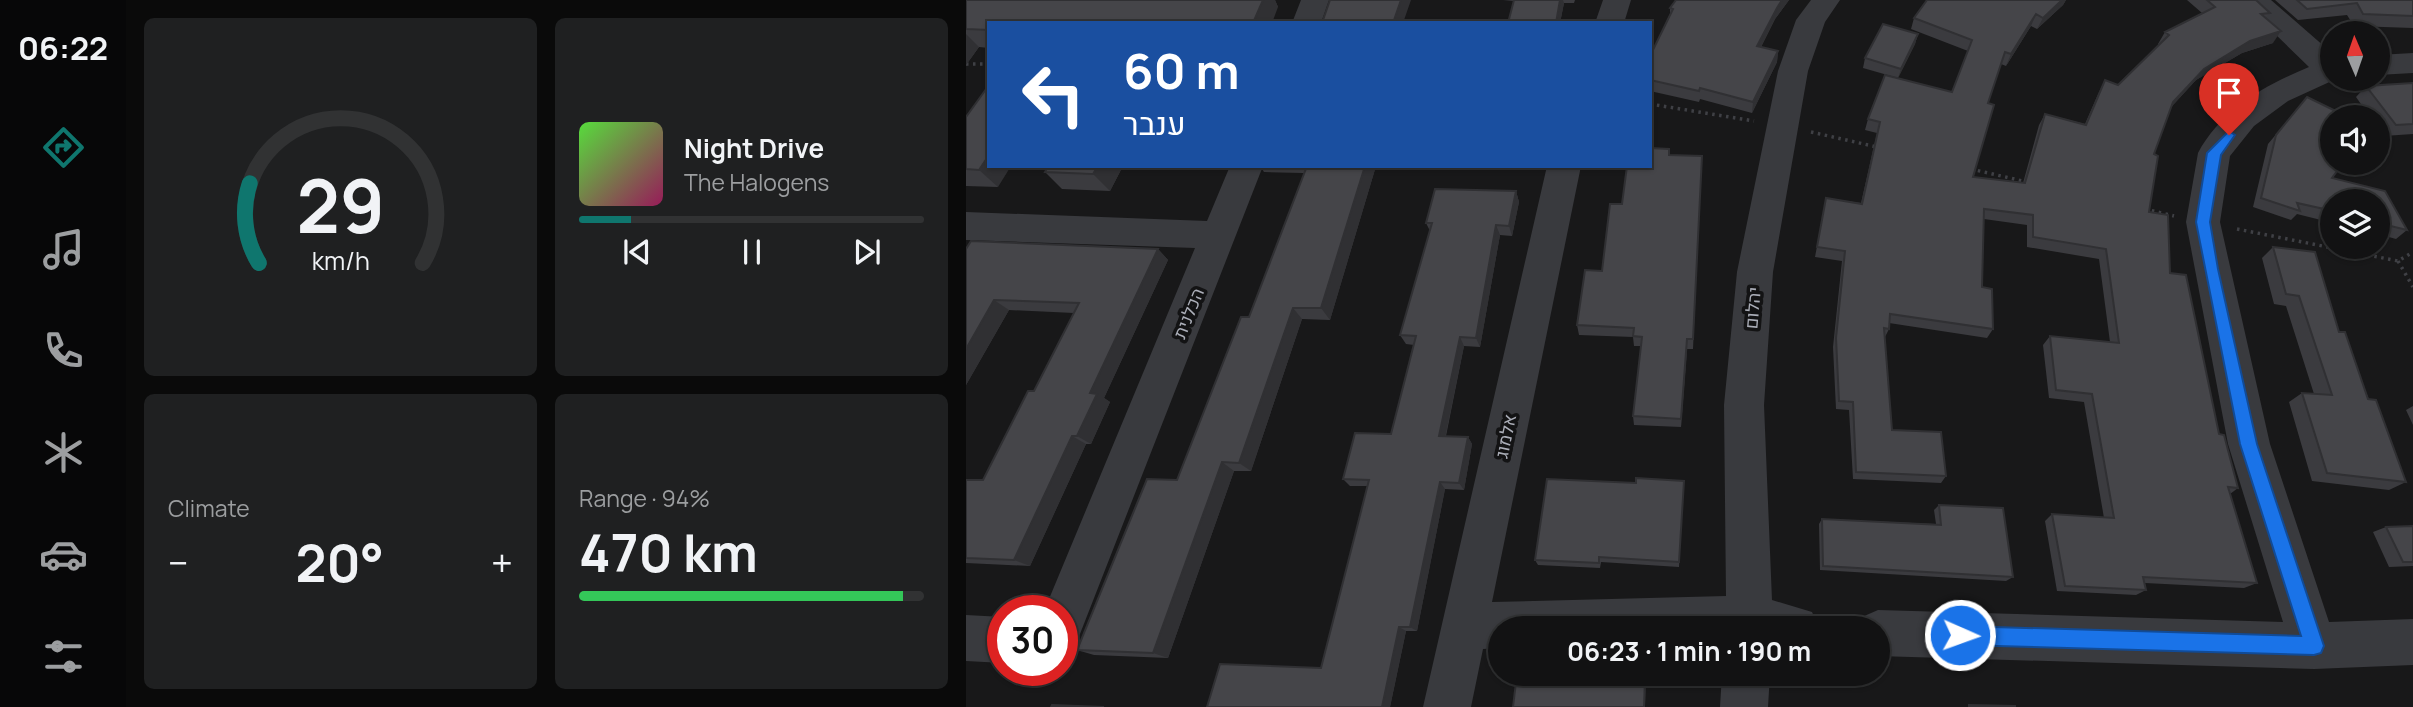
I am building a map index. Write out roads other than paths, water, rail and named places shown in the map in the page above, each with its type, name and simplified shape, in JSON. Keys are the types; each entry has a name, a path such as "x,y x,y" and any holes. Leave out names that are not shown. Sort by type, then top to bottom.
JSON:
{"street":[{"path":"1307,21 1315,0"},
{"path":"1610,21 1618,0"},
{"name":"יהלום","path":"1751,616 1744,405 1755,272 1793,71 1811,20 1826,0"},
{"path":"2254,0 2320,58"},
{"path":"2390,64 2413,63"},
{"path":"2314,646 2249,444 2203,222 2214,153 2244,118 2277,93 2320,73"},
{"name":"הכלנית","path":"1073,595 1246,168"},
{"name":"אלמוג","path":"1447,707 1564,168"},
{"path":"966,226 1146,231 1218,236"},
{"path":"1465,626 1488,626"},
{"path":"1890,633 2314,646 2413,642"},
{"path":"966,638 987,639"},
{"path":"1744,707 1745,686"}]}
